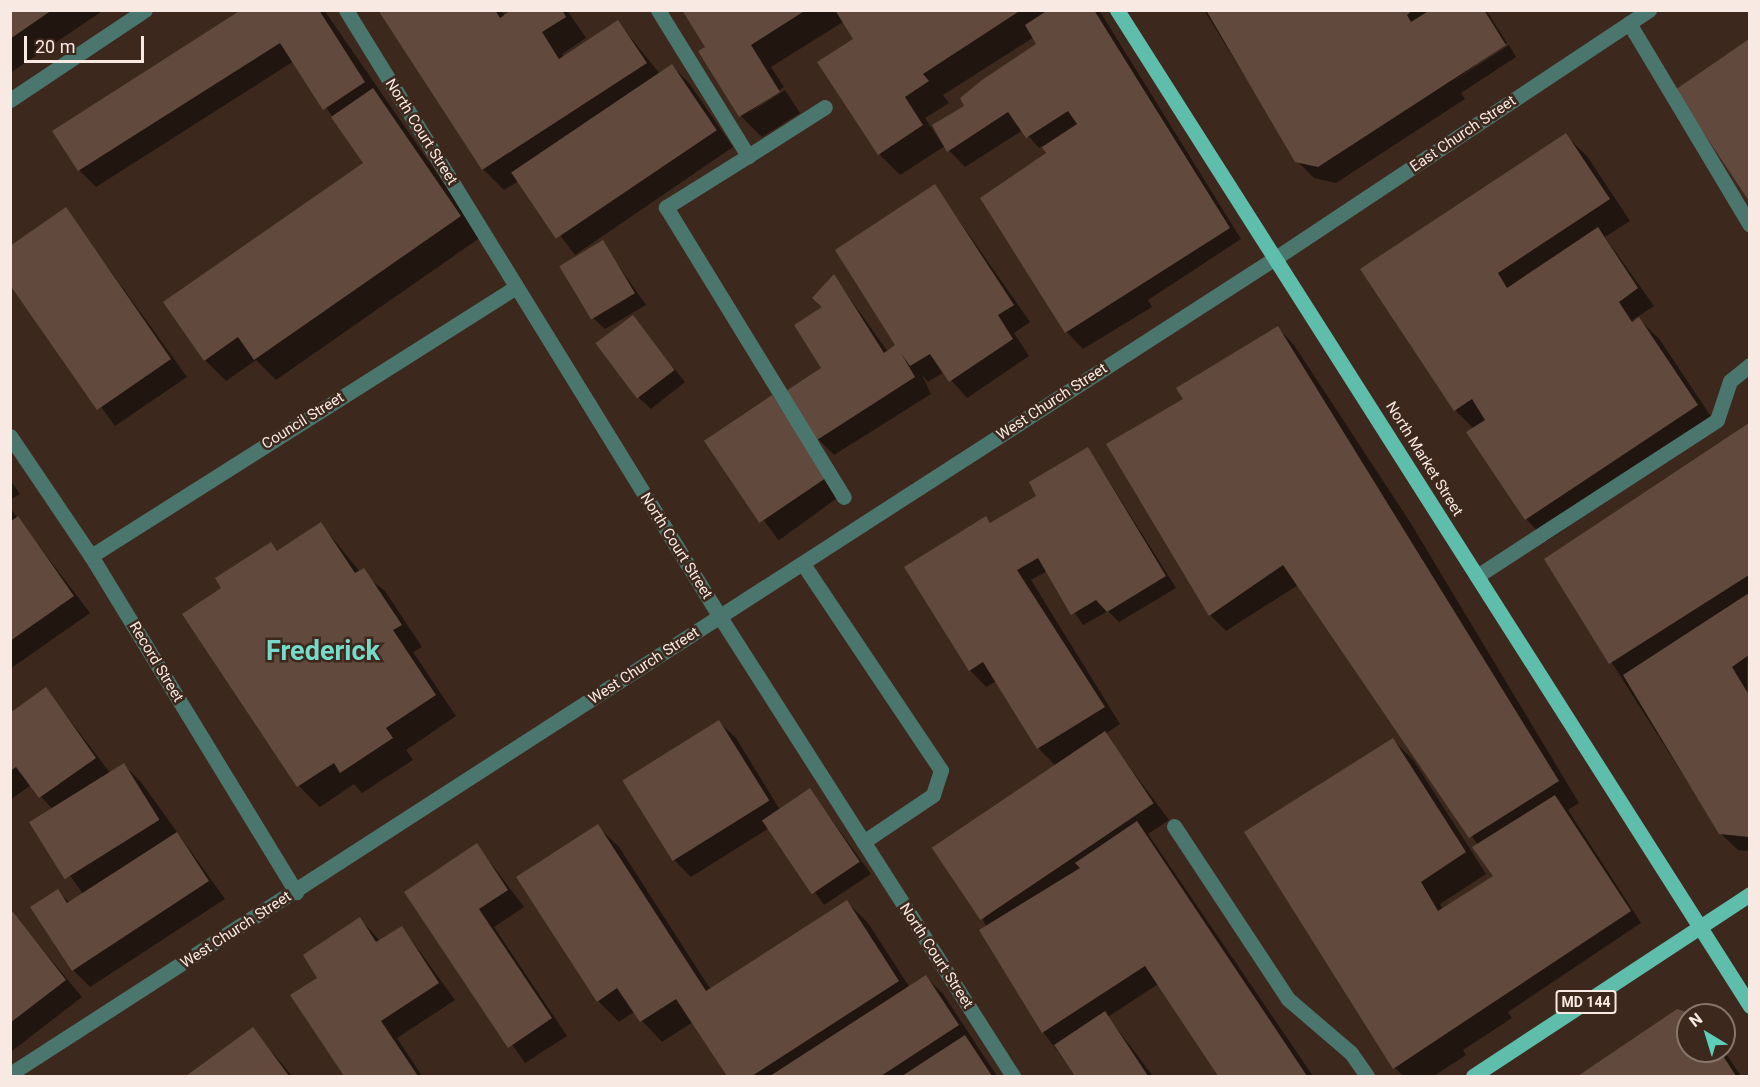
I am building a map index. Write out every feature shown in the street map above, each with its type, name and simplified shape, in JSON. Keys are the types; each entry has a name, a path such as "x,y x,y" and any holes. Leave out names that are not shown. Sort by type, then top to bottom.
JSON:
{"main road":[{"name":"North Market Street","path":"1118,10 1749,1006"},
{"name":"MD 144","path":"1473,1077 1749,894"}],"street":[{"path":"10,100 145,10"},
{"name":"North Court Street","path":"346,10 720,617 1013,1077"},
{"path":"658,10 748,156"},
{"name":"East Church Street","path":"1276,257 1649,10"},
{"path":"1629,23 1749,225"},
{"path":"825,107 666,207 844,497"},
{"name":"West Church Street","path":"10,1074 296,892 1276,257"},
{"name":"Council Street","path":"91,556 516,287"},
{"path":"1477,576 1717,420 1730,381 1749,365"},
{"name":"Record Street","path":"10,436 91,556 296,892"},
{"path":"803,564 941,770 933,795 863,842"},
{"path":"1174,826 1288,999 1351,1053 1367,1077"}],"building":[{"path":"10,10 52,10 10,39"},
{"path":"241,10 319,10 365,82 323,110 280,43 78,171 52,131"},
{"path":"378,10 495,10 500,18 511,10 562,10 566,17 542,32 559,59 618,20 647,63 482,170"},
{"path":"682,10 806,10 751,45 780,92 739,117 698,51 705,47"},
{"path":"835,10 1021,10 923,74 929,81 905,97 923,125 878,155 817,62 853,39"},
{"path":"1048,10 1094,10 1230,228 1065,333 980,198 1046,153 1042,147 1077,124 1068,111 1026,138 1008,112 947,152 932,125 964,106 960,98 982,80 1036,44 1025,25"},
{"path":"1206,10 1413,10 1407,15 1411,22 1430,10 1484,10 1506,45 1318,167 1295,162"},
{"path":"1749,39 1749,201 1675,90"},
{"path":"672,64 717,130 556,239 511,172"},
{"path":"373,88 461,216 254,360 238,337 204,361 163,302 363,163 331,117"},
{"path":"1566,133 1610,199 1498,273 1507,288 1598,227 1638,288 1619,302 1632,322 1639,317 1698,405 1525,520 1466,432 1485,420 1472,399 1454,411 1360,269"},
{"path":"935,184 1014,305 998,315 1013,339 949,382 930,354 910,366 901,353 915,377 817,440 786,391 821,368 794,325 822,307 812,298 834,274 884,353 895,345 835,250"},
{"path":"66,207 171,359 97,410 10,285 10,246"},
{"path":"603,240 635,293 591,319 559,266"},
{"path":"633,315 675,370 637,398 595,343"},
{"path":"1278,326 1559,781 1469,838 1283,565 1209,616 1106,444 1183,399 1176,388"},
{"path":"772,395 827,477 759,523 704,441"},
{"path":"1749,423 1749,575 1609,664 1544,559"},
{"path":"1088,447 1166,576 1107,612 1096,600 1071,615 1038,558 1017,570 1105,707 1037,749 983,662 969,671 904,567 986,516 990,523 1036,496 1029,482"},
{"path":"18,516 74,596 10,641 10,522"},
{"path":"321,522 355,573 364,568 402,625 393,630 436,695 386,728 393,738 340,773 334,763 297,787 182,614 221,588 215,578 271,542 277,551"},
{"path":"1749,593 1749,655 1732,667 1749,695 1749,837 1719,834 1623,675"},
{"path":"46,687 96,758 39,798 16,767 10,771 10,713"},
{"path":"719,720 769,801 673,861 622,780"},
{"path":"1105,731 1154,803 980,920 932,848"},
{"path":"1393,738 1466,852 1421,882 1438,911 1493,876 1472,847 1555,795 1631,911 1393,1069 1244,832"},
{"path":"124,763 160,820 65,879 29,822"},
{"path":"810,788 860,862 812,894 762,820"},
{"path":"1137,821 1307,1076 1218,1076 1145,966 1042,1033 979,930 1080,868 1075,863"},
{"path":"598,824 706,991 847,900 899,981 752,1076 727,1076 676,999 640,1022 617,988 597,1002 516,877"},
{"path":"177,832 209,881 72,971 30,907 58,889 67,903"},
{"path":"477,843 508,890 479,909 552,1018 508,1048 404,892"},
{"path":"13,912 66,980 10,1023 10,913"},
{"path":"360,917 376,942 402,926 439,983 381,1021 418,1076 344,1076 290,995 317,978 303,955"},
{"path":"926,975 959,1025 881,1076 770,1076"},
{"path":"1676,1010 1676,1063 1728,1063 1736,1076 1578,1076"},
{"path":"1105,1011 1148,1076 1075,1076 1054,1045"},
{"path":"253,1027 289,1076 186,1076"},
{"path":"965,1035 992,1076 902,1076"}],"district":[{"name":"Frederick","path":"323,652"}]}
